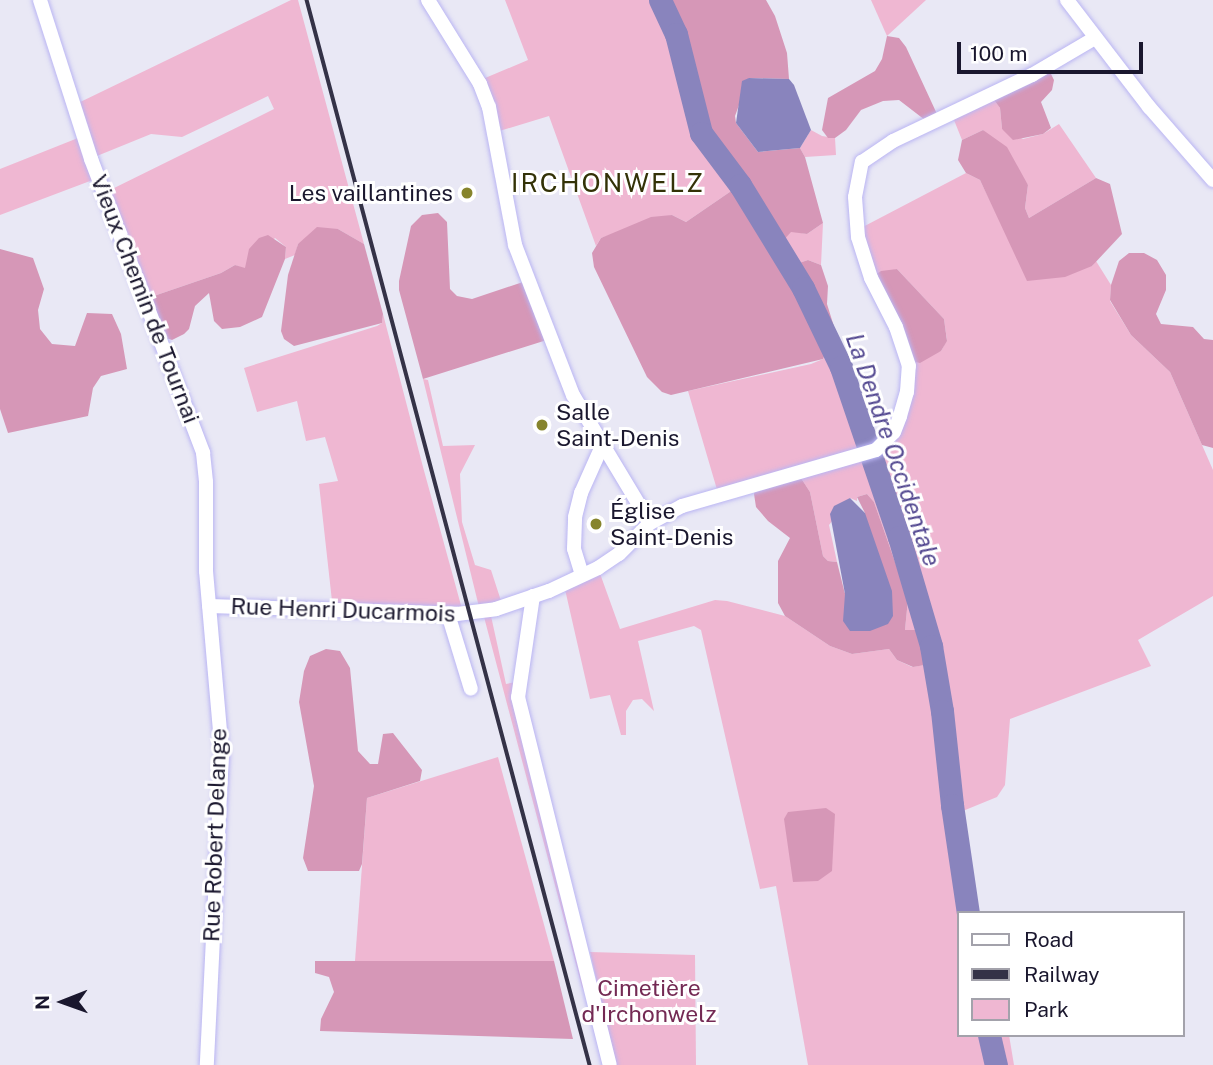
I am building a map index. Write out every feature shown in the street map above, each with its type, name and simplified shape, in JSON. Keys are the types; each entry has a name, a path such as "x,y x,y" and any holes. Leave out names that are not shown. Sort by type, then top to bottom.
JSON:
{"street":[{"path":"428,0 480,84 489,107 507,217 522,269 573,395 650,523"},
{"path":"1067,0 1149,107 1213,180"},
{"name":"Vieux Chemin de Tournai","path":"44,1 76,116 203,453 209,606"},
{"name":"Rue Henri Ducarmois","path":"209,606 477,613 533,596 582,575 619,554 650,523 682,506 718,493 876,450 894,432 907,392 909,366 896,327 871,278 858,237 855,197 862,162 893,141 1032,75 1095,38"},
{"path":"582,575 574,549 575,517 581,493 602,446"},
{"path":"533,596 518,697 611,1065"},
{"name":"Rue Robert Delange","path":"207,1065 222,754 209,606"},
{"path":"448,614 471,689"}],"green space":[{"path":"291,0 298,0 364,244 338,229 298,244 295,255 285,259 286,247 275,238 245,269 235,265 221,273 145,299 104,193 274,109 268,96 182,137 151,134 92,158 98,178 0,215 0,169 83,136 72,106"},
{"path":"505,0 660,0 676,34 701,133 740,185 686,222 672,215 601,238 596,246 549,116 493,133 478,81 528,60"},
{"path":"871,0 926,0 887,36"},
{"path":"994,100 1000,108 1002,129 1023,139 1043,134 1059,124 1096,178 1029,218 1025,208 1028,185 983,130 962,140 952,115"},
{"path":"811,130 822,136 835,138 836,155 805,157 800,148"},
{"path":"966,173 980,180 1000,221 1092,266 1096,261 1111,285 1110,301 1131,335 1170,372 1213,470 1213,596 1138,640 1151,666 1010,719 1005,785 997,797 953,815 968,911 958,911 958,1037 1009,1037 1014,1065 808,1065 776,886 760,889 701,630 694,626 638,641 654,711 642,699 633,700 626,711 626,735 621,735 610,695 590,699 564,585 598,568 620,629 715,600 727,601 785,616 830,646 852,654 889,649 897,660 912,667 925,665 920,630 905,630 908,599 874,502 867,494 857,497 857,501 850,498 829,525 837,562 828,561 823,556 810,492 799,475 718,493 688,391 811,364 823,359 831,347 841,367 868,452 889,444 907,360 941,351 947,340 944,319 897,269 871,278 857,230"},
{"path":"823,223 821,265 808,260 790,266 776,243 783,241 791,231 807,234"},
{"path":"383,314 462,609 333,610 319,484 338,481 325,437 306,441 297,401 257,412 244,368 377,326 382,323"},
{"path":"423,379 428,380 443,446 475,445 460,474 462,522 475,565 491,570 503,607 479,607"},
{"path":"491,616 506,684 516,682 597,1012 582,987 484,617"},
{"path":"498,757 554,961 355,961 367,798"},
{"name":"Cimetière d'Irchonwelz","path":"590,952 695,955 696,1065 616,1065"}],"shaded area":[{"path":"660,0 766,0 775,16 787,53 789,79 749,78 735,116 736,123 758,152 800,148 805,157 823,223 807,234 791,232 783,241 776,243 790,266 808,260 821,265 828,286 827,304 836,333 823,359 671,395 662,392 647,377 594,267 592,253 601,238 651,217 672,215 686,222 740,185 701,133 676,34"},
{"path":"887,36 899,38 906,47 937,114 925,120 899,100 883,101 861,110 846,130 835,138 828,138 822,130 828,98 875,71 882,59"},
{"path":"1049,70 1054,80 1052,90 1041,102 1051,128 1043,134 1013,140 1002,129 1000,108 994,100"},
{"path":"749,78 789,79 794,85 811,130 800,148 758,152 736,123 742,81"},
{"path":"983,130 1007,147 1028,185 1025,208 1029,218 1096,178 1110,184 1122,234 1092,266 1065,277 1027,281 980,180 966,173 958,160 962,140"},
{"path":"438,213 447,222 450,289 457,296 472,299 526,281 550,339 423,379 399,290 399,281 411,226 422,215"},
{"path":"317,227 338,229 364,244 383,314 382,323 294,346 284,339 281,331 288,275 298,244"},
{"path":"268,235 286,247 285,259 262,317 240,327 222,329 214,321 209,293 195,306 189,329 184,334 172,340 160,336 145,299 221,273 235,265 245,268 249,249 259,238"},
{"path":"0,249 33,258 44,289 38,310 40,329 52,344 75,346 87,313 112,314 121,334 127,369 101,376 93,388 88,416 8,433 0,409"},
{"path":"1129,253 1144,253 1157,260 1166,275 1166,290 1156,314 1161,324 1193,327 1204,339 1213,340 1213,448 1202,445 1170,372 1131,335 1110,300 1111,285 1119,261"},
{"path":"897,269 944,319 947,341 941,351 920,363 907,360 871,278 881,271"},
{"path":"799,475 810,492 823,556 828,561 837,562 845,593 865,513 857,497 867,494 874,502 908,599 905,630 920,630 929,638 932,655 925,665 913,667 897,660 889,649 852,654 830,646 785,616 778,603 778,561 790,538 768,521 756,507 754,494 756,483"},
{"path":"850,498 865,513 892,591 893,616 888,624 870,631 850,631 843,621 845,594 830,514 834,506"},
{"path":"326,649 340,651 350,668 358,751 370,764 378,764 383,734 393,733 422,770 420,781 367,798 362,864 359,871 308,871 303,858 314,786 299,702 304,671 310,656"},
{"path":"826,808 835,814 832,871 818,881 793,882 784,819 788,812"},
{"path":"315,961 554,961 573,1039 320,1031 321,1019 334,992 329,977 315,973"}],"waterway":[{"name":"La Dendre Occidentale","path":"660,0 676,34 701,133 740,185 803,288 841,367 899,537 931,646 968,911"},
{"name":"La Dendre Occidentale","path":"989,1037 996,1065"}],"railway":[{"path":"307,0 590,1065"}],"place":[{"name":"Les vaillantines","path":"467,193"},
{"name":"Salle Saint-Denis","path":"542,425"},
{"name":"Église Saint-Denis","path":"596,524"}],"district":[{"name":"IRCHONWELZ","path":"608,183"}]}
